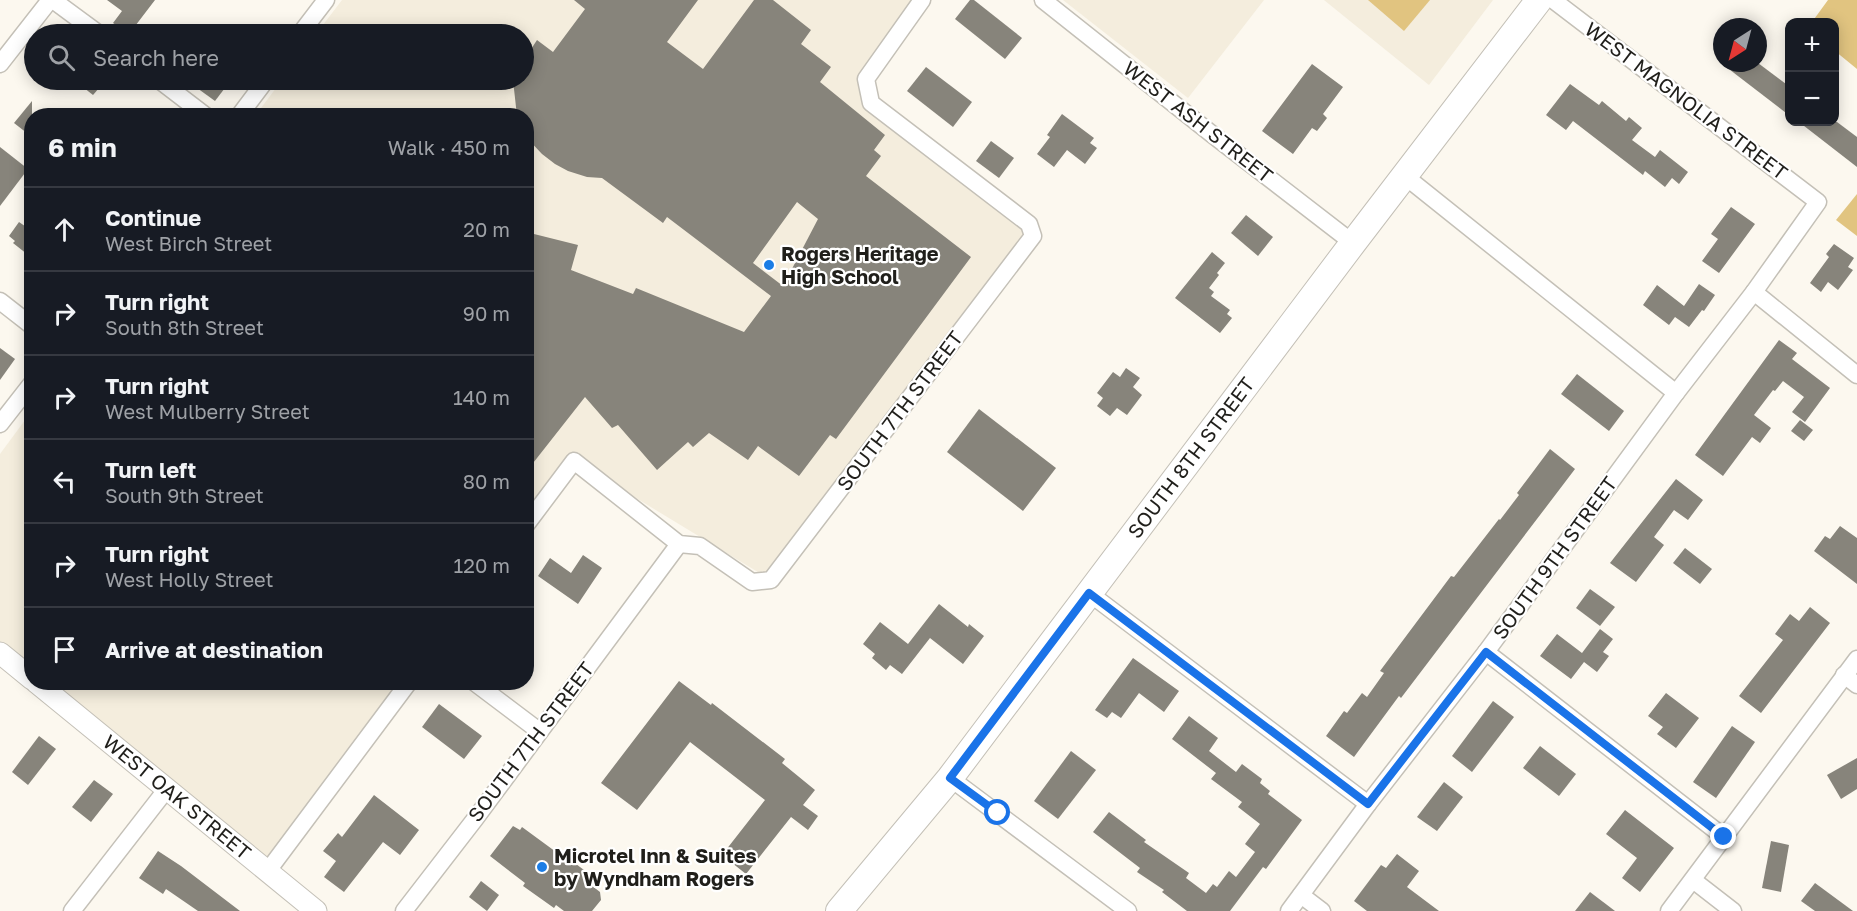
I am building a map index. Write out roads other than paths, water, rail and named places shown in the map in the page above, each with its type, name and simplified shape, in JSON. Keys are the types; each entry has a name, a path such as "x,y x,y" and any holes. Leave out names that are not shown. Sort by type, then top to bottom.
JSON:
{"main road":[{"name":"SOUTH 8TH STREET","path":"839,911 950,778 1539,0"}],"street":[{"path":"32,24 52,0 85,24"},
{"path":"308,24 326,0"},
{"name":"SOUTH 7TH STREET","path":"404,911 680,544 700,546 752,582 771,580 1033,236 1029,224 871,103 866,79 922,0"},
{"name":"WEST ASH STREET","path":"1043,0 1353,243"},
{"name":"WEST MAGNOLIA STREET","path":"1553,0 1818,202"},
{"path":"0,64 24,34"},
{"path":"172,90 196,108"},
{"path":"245,108 258,90"},
{"path":"1406,177 1676,393"},
{"name":"SOUTH 9TH STREET","path":"1289,911 1368,804 1486,652 1676,393 1754,292 1818,202"},
{"path":"1754,292 1857,375"},
{"path":"0,301 24,320"},
{"path":"0,424 24,393"},
{"path":"534,514 574,461 680,544"},
{"path":"1089,593 1368,804"},
{"path":"1486,652 1724,837"},
{"path":"0,653 24,672"},
{"path":"1669,911 1724,837 1851,680 1857,659"},
{"name":"WEST OAK STREET","path":"46,690 316,911"},
{"path":"267,872 403,690"},
{"path":"485,690 539,731"},
{"path":"950,778 1128,911"},
{"path":"72,911 166,790"},
{"path":"1693,880 1733,911"},
{"path":"1301,895 1322,911"}],"place":[{"name":"Rogers Heritage High School","path":"769,265"},
{"name":"Microtel Inn & Suites by Wyndham Rogers","path":"542,867"}]}
